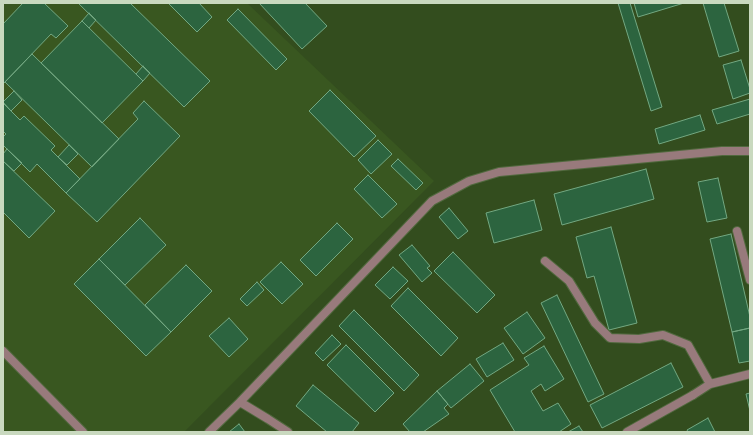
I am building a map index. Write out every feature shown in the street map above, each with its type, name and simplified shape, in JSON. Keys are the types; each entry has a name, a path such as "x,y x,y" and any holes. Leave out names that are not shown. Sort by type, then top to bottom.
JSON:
{"street":[{"path":"209,432 240,402 432,201 469,181 499,172 722,151 750,151"},
{"path":"737,231 750,280"},
{"path":"545,262 569,281 595,323 610,338 639,339 663,335 688,345 710,384"},
{"path":"3,351 83,432"},
{"path":"628,432 710,384 750,374"},
{"path":"240,402 288,432"}],"shaded area":[{"path":"3,3 247,3 434,181 184,432 3,432"}],"building":[{"path":"23,3 44,3 68,26 56,38 51,34 3,84 3,24"},
{"path":"78,3 130,3 210,81 184,107"},
{"path":"168,3 199,3 212,17 197,32"},
{"path":"259,3 305,3 327,26 302,49"},
{"path":"618,3 630,3 662,107 651,111"},
{"path":"634,3 684,3 638,17"},
{"path":"703,3 724,3 739,51 719,57"},
{"path":"238,9 287,59 276,70 227,20"},
{"path":"89,13 96,20 89,28 82,21"},
{"path":"82,21 143,81 102,123 41,63"},
{"path":"32,54 119,139 92,167 5,82"},
{"path":"741,60 750,93 733,99 723,65"},
{"path":"143,66 150,73 143,81 136,74"},
{"path":"330,90 376,136 354,157 309,111"},
{"path":"14,91 22,100 11,111 3,102"},
{"path":"750,99 750,114 717,124 712,110"},
{"path":"144,101 180,136 97,222 66,193 138,119 133,113"},
{"path":"3,103 20,120 24,116 55,146 51,150 80,179 66,193 37,164 30,172 3,145 3,137 6,134 3,131"},
{"path":"700,115 705,130 659,144 655,129"},
{"path":"378,140 392,154 371,174 358,160"},
{"path":"69,145 78,154 67,165 58,157"},
{"path":"7,149 22,163 14,171 3,161 3,154"},
{"path":"398,159 423,183 416,190 391,166"},
{"path":"3,161 55,211 29,238 3,212"},
{"path":"646,169 654,199 562,225 554,194"},
{"path":"368,175 397,204 382,218 354,189"},
{"path":"718,178 727,218 707,222 698,182"},
{"path":"534,200 542,230 494,243 486,213"},
{"path":"449,208 468,231 458,239 439,217"},
{"path":"140,218 166,245 125,285 99,259"},
{"path":"337,223 353,239 316,276 300,260"},
{"path":"611,227 637,323 609,330 594,276 587,278 576,237"},
{"path":"731,234 750,317 750,328 732,332 710,239"},
{"path":"412,245 430,266 427,268 432,273 422,282 399,255"},
{"path":"453,252 495,295 477,313 434,271"},
{"path":"99,259 171,332 146,356 74,284"},
{"path":"281,262 303,284 282,304 260,282"},
{"path":"186,265 212,291 171,332 145,305"},
{"path":"393,267 408,281 390,299 375,285"},
{"path":"257,282 264,290 247,306 240,299"},
{"path":"408,288 458,338 441,356 391,306"},
{"path":"557,295 604,394 588,402 541,303"},
{"path":"354,310 419,375 404,391 339,326"},
{"path":"527,312 545,338 523,354 504,328"},
{"path":"229,318 248,339 229,357 209,336"},
{"path":"750,328 750,361 739,363 732,332"},
{"path":"332,335 341,344 323,361 315,353"},
{"path":"503,343 514,360 487,377 476,359"},
{"path":"346,345 394,393 375,412 327,365"},
{"path":"544,346 564,379 545,391 541,384 531,391 543,411 558,403 571,424 559,432 515,432 490,390 529,365 524,358"},
{"path":"671,363 683,387 602,428 590,405"},
{"path":"470,364 484,381 451,408 437,391"},
{"path":"313,385 359,423 352,432 327,432 296,406"},
{"path":"437,391 448,404 444,408 449,414 423,432 410,432 403,424"},
{"path":"750,393 750,411 746,394"},
{"path":"708,418 715,432 688,432 687,430"},
{"path":"239,424 245,432 229,432"},
{"path":"579,426 583,432 568,432"}]}
